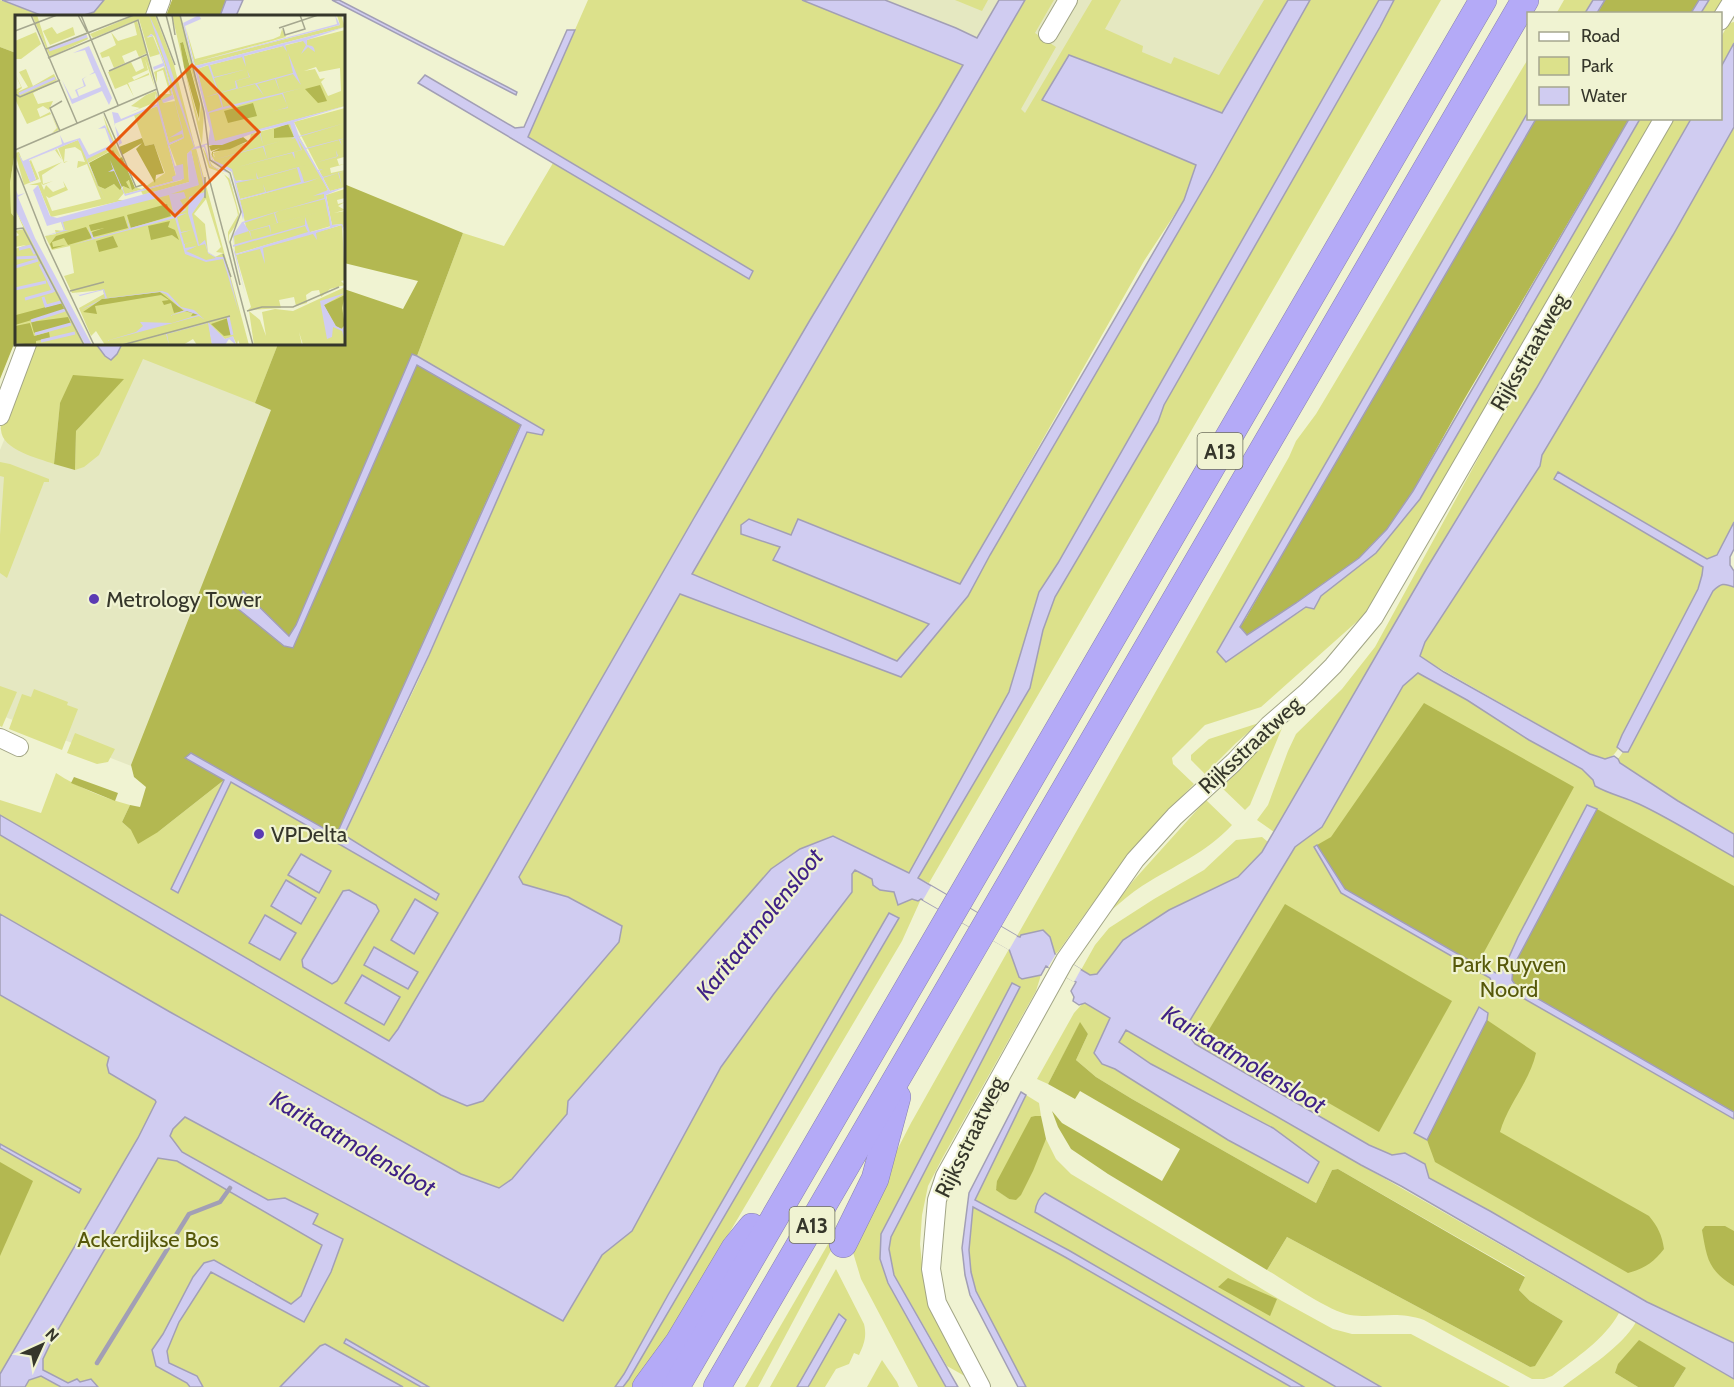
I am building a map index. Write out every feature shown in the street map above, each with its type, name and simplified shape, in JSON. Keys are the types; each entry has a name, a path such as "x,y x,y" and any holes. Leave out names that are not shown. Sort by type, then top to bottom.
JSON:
{"highway":[{"name":"A13","path":"676,1387 1483,0"},
{"name":"A13","path":"717,1387 1525,0"},
{"name":"A13","path":"843,1244 875,1179 906,1064"},
{"name":"A13","path":"646,1387 679,1342 735,1248 816,1146"}],"street":[{"path":"155,15 161,0"},
{"path":"1048,34 1068,0"},
{"path":"1722,18 1733,0"},
{"name":"Rijksstraatweg","path":"981,1387 937,1303 931,1269 937,1200 945,1176 1061,966 1136,860 1154,837 1191,800 1327,673 1374,617 1663,120"},
{"path":"0,416 27,345"},
{"path":"0,738 19,747"}],"shaded area":[{"path":"714,0 1349,0 1227,209"},
{"path":"43,345 304,345 139,769 0,715 0,450"}],"green space":[{"path":"0,0 40,15 15,15 15,53 0,47"},
{"path":"104,0 154,0 147,15 84,15 94,12"},
{"path":"172,0 226,0 220,15 166,15"},
{"path":"588,0 802,0 963,64 810,320 484,883 398,1030 389,1041 0,815 0,800 41,813 56,773 92,792 130,805 122,822 131,830 158,832 224,780 171,889 177,893 230,782 344,836 418,681 527,431 542,435 544,430 417,356 463,233 504,246 553,163 748,279 753,272 528,137"},
{"path":"955,0 988,0 982,11"},
{"path":"1025,0 1054,0 1035,33 1056,47 1021,109 1025,113 1092,0 1121,0 1105,29 1143,46 1142,52 1171,64 1174,57 1219,75 1264,0 1288,0 1222,113 1069,55 1042,99 1196,165 1184,200 1144,261 960,585 798,519 791,535 749,519 741,534 781,547 774,560 929,624 897,661 691,574"},
{"path":"1310,0 1379,0 1058,563 1039,592 1009,692 909,873 833,836 800,849 771,869 568,1101 567,1114 512,1179 499,1188 461,1175 0,914 0,835 441,1095 467,1106 619,942 568,897 523,884 519,878 680,594 901,677 968,596"},
{"path":"1394,0 1441,0 929,883 918,878 1030,688 1043,630 1055,597 1158,422 1164,405"},
{"path":"1564,0 1593,0 1586,12 1557,12"},
{"path":"1605,0 1699,0 1692,12 1598,12"},
{"path":"1709,0 1722,0 1715,12 1702,12"},
{"path":"1734,22 1734,43 1722,65 1722,35 1729,23"},
{"path":"0,47 15,53 15,151 10,183 11,213 15,218 15,342 0,379"},
{"path":"1527,61 1527,114 1217,652 1226,662 1307,607 1314,609 1321,596 1376,553 1420,499 1639,120 1652,120 1371,609 1261,707 1205,725 1172,758 1173,764 1194,784 1122,865 1058,952 1055,954 1050,937 1017,936 1296,441 1316,414"},
{"path":"1535,120 1628,120 1413,491 1387,529 1359,558 1247,635 1239,627"},
{"path":"1673,120 1690,120 1536,389 1427,568 1274,832 1257,820 1268,805 1296,734 1342,689 1375,647 1498,422"},
{"path":"1734,127 1734,522 1717,555 1707,559 1559,472 1554,478 1703,567 1698,589 1617,746 1618,749 1609,758 1602,758 1590,754 1420,657 1425,642 1540,466 1542,455 1673,235"},
{"path":"15,151 15,218 11,213 10,183"},
{"path":"345,184 463,233 417,356 412,354 289,637 243,592 237,608 293,647 417,364 521,424 339,829 332,833 191,753 185,758 224,780 158,832 138,844 131,830 122,822 130,805 140,807 146,787 134,777 131,765 271,410 255,403 278,345 345,345 345,289 403,309 418,281 345,263"},
{"path":"33,345 278,345 255,403 143,359 99,455 84,467 75,470 76,431 123,379 60,403 54,464 30,456 7,443 1,428 2,420"},
{"path":"73,375 124,379 76,431 75,470 54,464 60,403"},
{"path":"0,462 49,479 49,482 44,482 7,578 0,573 4,477 0,476"},
{"path":"1725,583 1734,587 1734,834 1678,801 1620,763 1618,759 1623,752 1629,751 1713,591 1720,584"},
{"name":"Park Ruyven Noord","path":"1406,661 1734,849 1734,1358 1166,1032"},
{"path":"0,686 17,692 2,727 0,726"},
{"path":"34,689 68,702 67,705 78,709 62,750 9,729 22,694 31,697"},
{"path":"1424,703 1574,787 1477,965 1345,889 1317,845 1331,837"},
{"path":"1259,723 1205,774 1191,760 1191,755 1209,739"},
{"path":"1282,728 1250,805 1245,810 1220,786"},
{"path":"75,733 115,749 108,762 97,764 67,753"},
{"path":"74,777 118,793 115,801 71,783"},
{"path":"1206,800 1232,825 1200,852 1142,886 1109,912 1133,881"},
{"path":"1597,809 1734,886 1734,1112 1516,986 1512,980 1513,967"},
{"path":"1262,837 1268,842 1262,852 1238,877 1169,910 1123,940 1097,974 1090,975 1081,970 1095,945 1109,928 1204,870 1236,840"},
{"name":"Ackerdijkse Bos","path":"855,870 872,879 880,890 894,892 918,901 921,899 902,941 638,1387 623,1387 899,919 890,913 668,1295 619,1387 0,1387 0,984 568,1313 602,1255 632,1231 721,1067 852,892 852,874"},
{"path":"1285,904 1452,1001 1379,1132 1207,1033"},
{"path":"1009,949 1019,977 1022,979 1041,975 1036,991 928,1186 922,1215 920,1244 923,1274 970,1379 947,1366 894,1275 889,1249 891,1237 1019,987 1012,984 881,1234 880,1259 946,1387 918,1387 861,1279 852,1249 866,1210 911,1123"},
{"path":"1083,1003 1111,1018 1094,1053 1102,1064 1273,1128 1151,1064 1119,1042 1126,1030 1619,1313 1606,1332 1571,1362 1552,1376 1532,1379 1424,1320 1395,1315 1350,1315 1320,1302 1267,1270 1287,1237 1530,1367 1563,1321 1530,1301 1519,1290 1525,1276 1338,1169 1332,1170 1316,1203 1096,1077 1076,1060 1088,1034 1080,1023 1048,1084 1037,1079 1074,1013"},
{"path":"1487,1020 1536,1053 1529,1073 1500,1132 1649,1216 1659,1231 1664,1249 1648,1264 1628,1273 1435,1162 1427,1140"},
{"path":"1080,1022 1088,1034 1076,1060 1096,1077 1132,1099 1316,1203 1332,1170 1338,1169 1525,1277 1519,1290 1530,1301 1563,1321 1535,1366 1530,1367 1287,1237 1267,1270 1108,1174 1071,1149 1052,1111 1062,1123 1162,1181 1180,1149 1080,1091 1075,1099 1048,1084"},
{"path":"1026,1095 1039,1103 1041,1116 1035,1116 996,1189 1009,1199 1046,1139 1056,1159 1071,1174 1282,1301 1333,1329 1352,1334 1411,1334 1510,1387 1381,1387 1045,1193 1036,1206 1036,1212 1336,1387 1304,1387 1070,1251 974,1200"},
{"path":"1041,1116 1046,1139 1021,1195 1016,1200 1009,1199 996,1190 997,1181 1031,1117"},
{"path":"0,1162 33,1181 0,1256"},
{"path":"973,1207 1065,1257 1291,1387 1026,1387 976,1291 969,1250"},
{"path":"1705,1226 1725,1226 1734,1231 1734,1286 1719,1275 1710,1263 1702,1230"},
{"path":"831,1239 835,1243 758,1387 745,1387"},
{"path":"836,1269 864,1324 864,1340 859,1355 854,1353 849,1364 836,1369 825,1387 770,1387"},
{"path":"1228,1278 1277,1299 1270,1316 1218,1287"},
{"path":"1636,1322 1734,1379 1734,1387 1674,1387 1686,1368 1615,1373 1638,1387 1563,1387 1613,1349"},
{"path":"1639,1340 1686,1368 1674,1387 1638,1387 1615,1373 1618,1364"},
{"path":"882,1360 897,1382 899,1387 867,1387"}],"water":[{"path":"2,0 104,0 94,12 84,15 40,15"},
{"path":"226,0 243,0 236,15 220,15"},
{"path":"332,0 339,0 517,92 516,95"},
{"path":"802,0 885,0 977,38 999,0 1025,0 692,574 897,661 929,624 773,560 780,547 741,534 741,525 749,519 791,535 798,519 960,584 1184,200 1196,165 1042,100 1069,55 1222,113 1288,0 1310,0 968,596 901,677 680,594 519,877 523,884 568,897 622,926 619,942 483,1101 467,1106 441,1095 0,835 0,815 389,1041 484,883 810,320 963,65"},
{"name":"Karitaatmolensloot","path":"1379,0 1394,0 1164,405 1158,422 1055,597 1043,630 1030,688 918,878 1017,936 1043,930 1050,937 1055,954 1090,975 1097,974 1123,940 1169,910 1238,877 1262,852 1427,568 1536,389 1690,120 1722,120 1722,65 1734,43 1734,127 1673,235 1542,455 1540,466 1425,642 1420,656 1444,672 1590,754 1605,759 1614,756 1620,763 1678,801 1734,834 1734,857 1651,810 1595,786 1593,780 1582,769 1418,673 1403,686 1322,827 1295,847 1189,1022 1187,1033 1195,1044 1369,1145 1392,1155 1405,1153 1425,1164 1429,1178 1647,1302 1734,1343 1734,1379 1126,1030 1119,1042 1151,1064 1273,1128 1319,1162 1308,1183 1228,1140 1115,1069 1102,1064 1094,1053 1110,1018 1085,1003 1079,1005 1073,1001 1071,991 1076,982 1046,966 1041,975 1022,979 1019,977 1009,949 921,899 918,901 912,899 898,905 894,892 880,890 873,885 872,879 855,870 852,874 852,892 721,1067 632,1231 602,1255 563,1321 185,1117 173,1129 170,1136 182,1152 268,1200 285,1198 318,1214 313,1224 343,1239 331,1272 304,1322 211,1272 179,1322 167,1351 169,1363 197,1376 203,1387 190,1387 187,1383 156,1366 152,1350 193,1277 204,1263 214,1260 291,1304 301,1296 322,1245 177,1161 158,1158 43,1359 43,1370 68,1383 77,1379 80,1382 91,1379 98,1387 61,1387 41,1376 29,1380 25,1387 0,1387 0,1374 138,1138 156,1102 109,1073 107,1065 109,1057 0,995 0,914 170,1012 461,1174 499,1188 512,1179 567,1114 568,1101 771,869 800,849 833,836 909,873 1009,692 1039,592 1058,563"},
{"path":"1593,0 1605,0 1598,12 1586,12"},
{"path":"1699,0 1709,0 1702,12 1692,12"},
{"path":"567,30 575,30 528,137 753,271 749,279 418,83 425,75 515,128 524,127"},
{"path":"1527,114 1527,120 1535,120 1240,627 1247,635 1359,558 1387,529 1413,491 1628,120 1639,120 1420,499 1376,553 1321,596 1314,609 1306,607 1226,662 1217,652"},
{"path":"97,345 122,345 111,360"},
{"path":"412,354 544,430 542,435 527,432 429,655 344,835 439,894 436,900 231,782 178,893 171,889 224,780 185,758 191,753 332,833 339,829 521,425 417,365 293,648 284,646 237,608 243,591 289,636 296,625"},
{"path":"1558,472 1707,559 1717,555 1734,522 1734,549 1730,557 1730,565 1734,571 1734,587 1723,584 1713,591 1628,752 1623,752 1617,747 1698,589 1703,567 1554,479"},
{"path":"1587,805 1597,809 1513,967 1512,980 1516,986 1734,1112 1734,1119 1523,998 1494,989 1490,978 1341,893 1314,847 1317,845 1345,889 1477,965 1496,973 1501,972 1504,968"},
{"path":"301,854 331,871 319,893 288,875"},
{"path":"286,880 316,898 301,924 271,906"},
{"path":"349,890 376,905 379,911 337,981 332,984 303,967 302,960 343,891"},
{"path":"415,899 438,913 414,954 391,940"},
{"path":"889,913 899,918 629,1379 623,1387 615,1387 624,1374"},
{"path":"265,915 296,933 280,960 249,943"},
{"path":"374,947 418,972 408,989 364,965"},
{"path":"362,975 400,997 384,1025 345,1003"},
{"path":"1012,983 1020,987 891,1237 889,1249 894,1275 958,1387 946,1387 888,1283 880,1259 881,1234"},
{"path":"1479,1007 1488,1013 1487,1020 1427,1140 1414,1133"},
{"path":"1021,1092 1026,1095 975,1200 1070,1251 1304,1387 1291,1387 1065,1257 973,1207 969,1250 971,1272 976,1291 1026,1387 1018,1387 970,1295 962,1248 969,1193"},
{"path":"0,1144 81,1189 79,1193 0,1148"},
{"path":"1045,1193 1381,1387 1336,1387 1035,1212 1038,1201"},
{"path":"839,1314 846,1320 808,1387 797,1387"},
{"path":"346,1339 429,1387 421,1387 344,1343"},
{"path":"325,1344 403,1387 280,1387 320,1346"}],"pier":[{"path":"931,886 1017,936 1009,950 923,900"},
{"path":"1056,954 1081,969 1074,982 1048,967"}],"waterway":[{"path":"97,1363 189,1214 220,1202 230,1188"}],"place":[{"name":"Metrology Tower","path":"94,599"},
{"name":"VPDelta","path":"259,834"}]}
